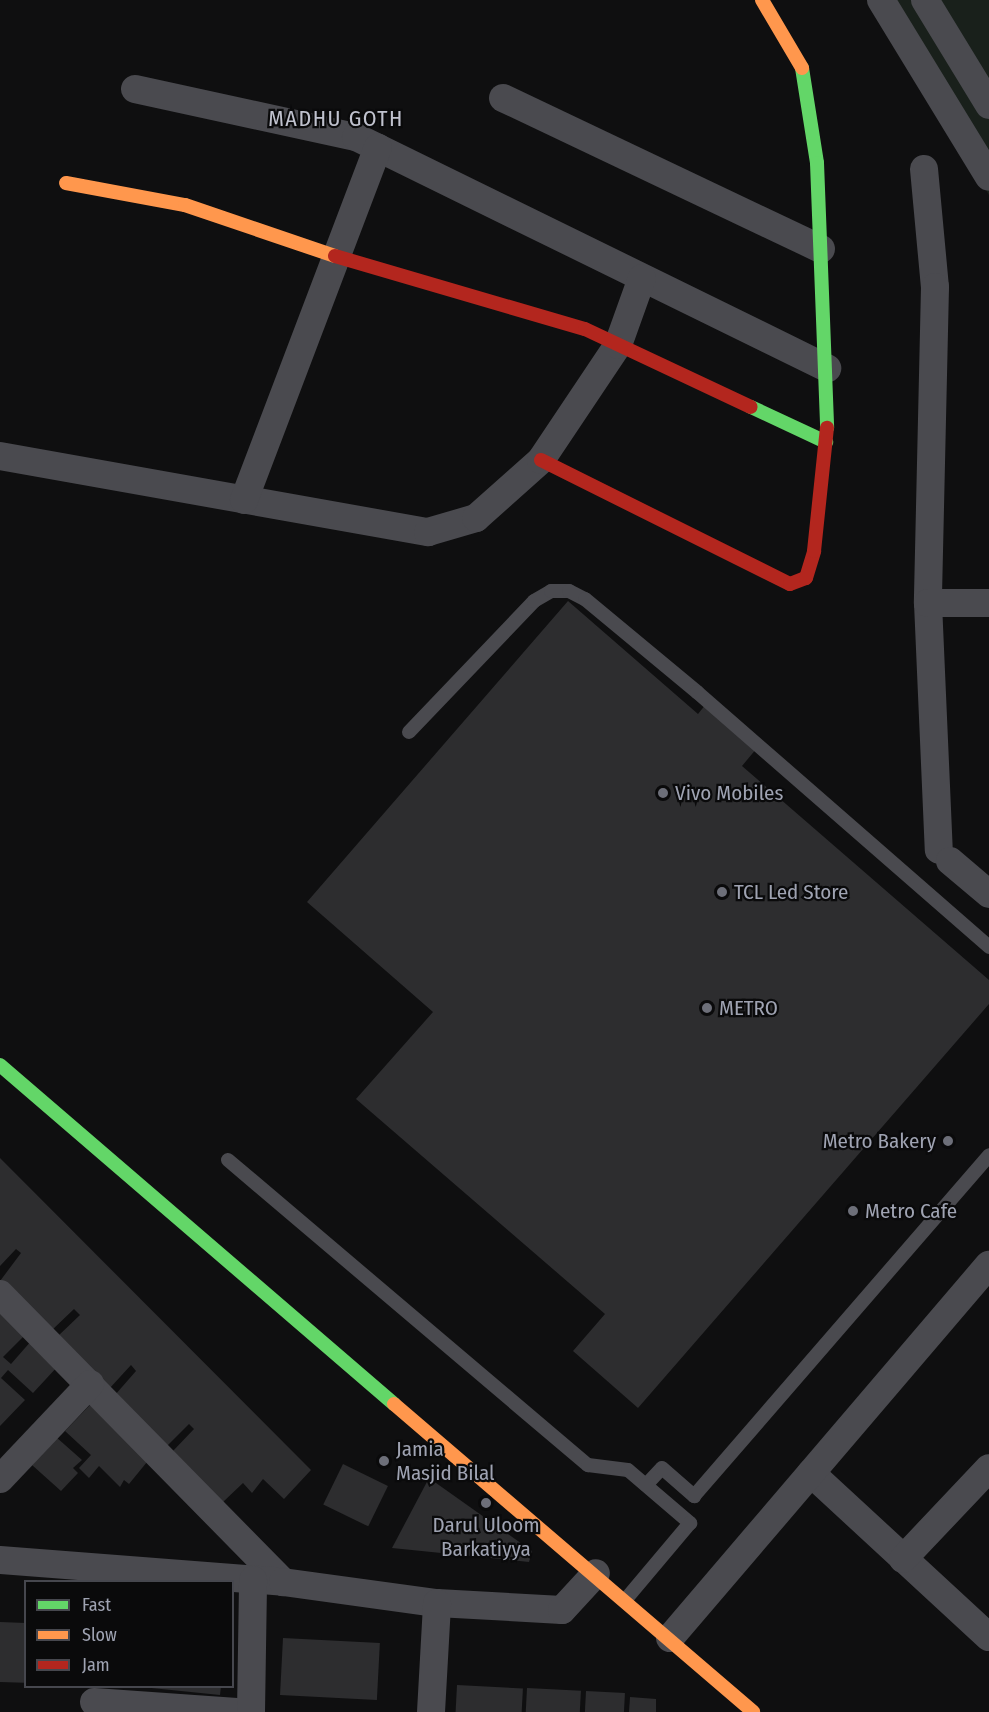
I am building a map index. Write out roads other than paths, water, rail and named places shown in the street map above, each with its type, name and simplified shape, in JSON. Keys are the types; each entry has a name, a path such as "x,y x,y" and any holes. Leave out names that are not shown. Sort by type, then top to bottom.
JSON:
{"street":[{"path":"881,0 989,177"},
{"path":"925,0 989,105"},
{"path":"541,460 790,584 806,578 814,551 829,411 817,163 804,72 758,1"},
{"path":"135,89 356,137 827,368"},
{"path":"503,98 821,249"},
{"path":"244,500 378,148"},
{"path":"924,169 935,287 928,603 944,855 989,894"},
{"path":"66,183 185,205 337,257 585,329 826,442"},
{"path":"0,456 428,532 476,518 541,460 618,345 642,278"},
{"path":"928,603 989,603"},
{"path":"0,1065 596,1573 753,1712"},
{"path":"670,1638 989,1265"},
{"path":"0,1294 283,1582"},
{"path":"0,1479 90,1384"},
{"path":"903,1559 989,1468"},
{"path":"811,1473 989,1637"},
{"path":"0,1560 104,1575 283,1582 436,1603 562,1610 596,1573"},
{"path":"251,1712 253,1580"},
{"path":"431,1712 436,1603"},
{"path":"94,1700 237,1712"}],"lane":[{"path":"409,732 534,601 551,591 569,591 697,692 989,947"},
{"path":"646,1485 663,1468 694,1496 989,1155"},
{"path":"228,1160 588,1465 628,1470 690,1523 626,1599"}],"place":[{"name":"Vivo Mobiles","path":"663,793"},
{"name":"TCL Led Store","path":"722,892"},
{"name":"METRO","path":"707,1008"},
{"name":"Metro Bakery","path":"948,1141"},
{"name":"Metro Cafe","path":"853,1211"},
{"name":"Jamia Masjid Bilal","path":"384,1461"},
{"name":"Darul Uloom Barkatiyya","path":"486,1503"}],"district":[{"name":"MADHU GOTH","path":"336,119"}]}
